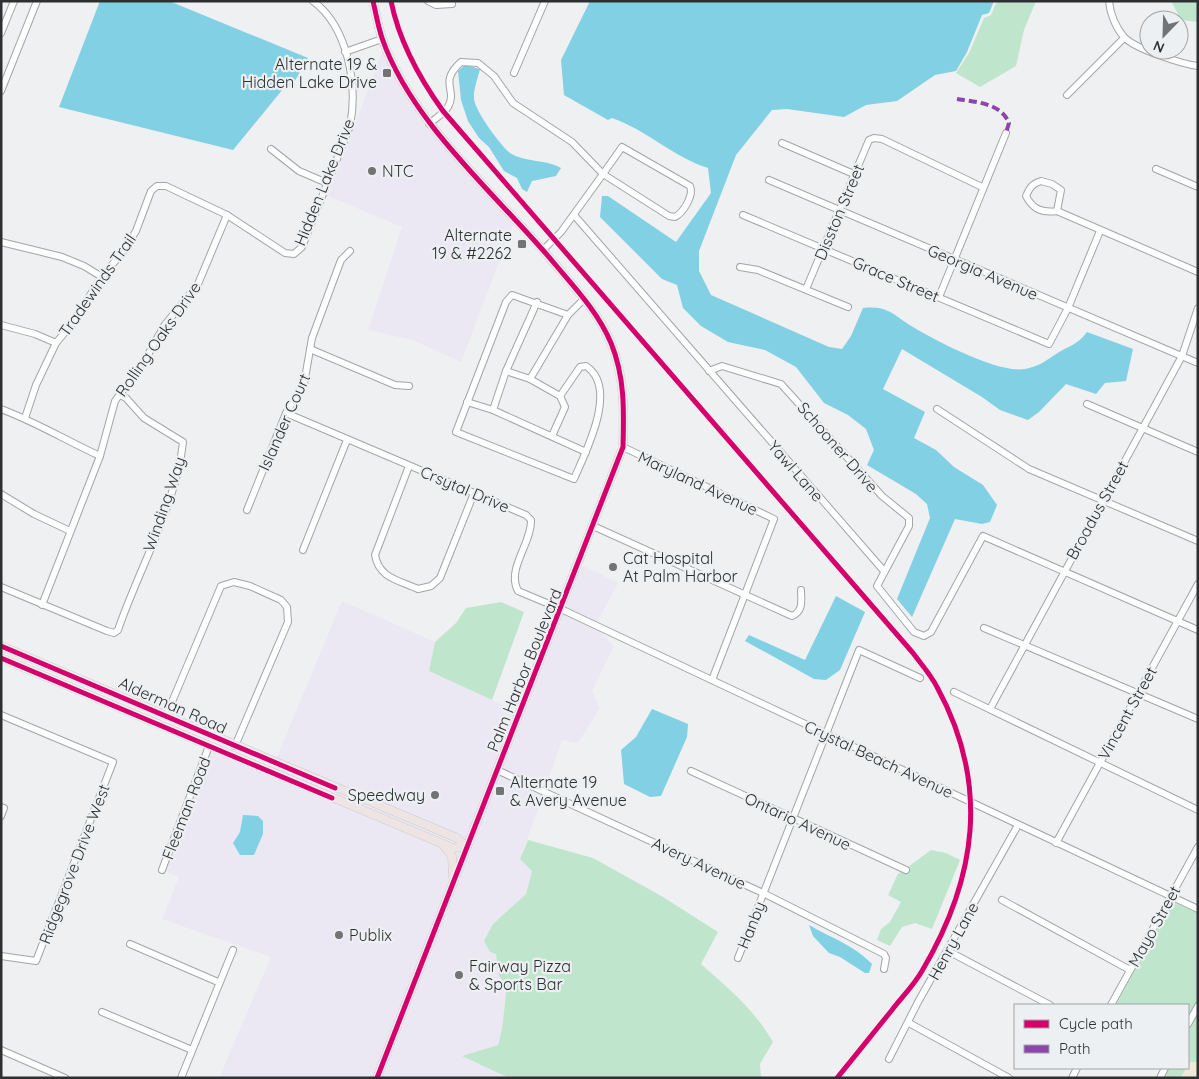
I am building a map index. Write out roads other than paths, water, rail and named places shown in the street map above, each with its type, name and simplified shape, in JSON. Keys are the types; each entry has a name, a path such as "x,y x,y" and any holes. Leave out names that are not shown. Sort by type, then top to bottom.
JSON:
{"main road":[{"path":"373,1 382,39 397,73 429,124 543,250"},
{"name":"Palm Harbor Boulevard","path":"377,1078 594,526 623,447 625,402 620,372 603,327 584,299 543,250"},
{"name":"Alderman Road","path":"1,646 457,838 467,847"},
{"name":"Alderman Road","path":"1,658 454,848 467,847"},
{"path":"437,841 452,856 454,863 452,886"}],"street":[{"path":"1,33 14,1"},
{"path":"1,91 37,1"},
{"name":"Hidden Lake Drive","path":"294,254 302,247 350,126 353,109 353,85 345,52 327,11 313,1"},
{"path":"428,1 436,5 452,4"},
{"path":"514,73 545,1"},
{"path":"1109,1 1114,22 1124,38 1175,62 1198,66"},
{"path":"1067,95 1124,38"},
{"path":"345,52 382,39"},
{"path":"429,124 447,107 450,99 449,77 452,71 461,62 478,63 494,76 513,103 572,142 603,174 669,216 675,217 680,215 692,190 687,183 622,147 603,174 574,215 543,250"},
{"path":"939,298 982,187 1006,133"},
{"name":"Disston Street","path":"806,289 841,211 869,140 874,138 950,170 982,187"},
{"path":"782,143 856,175"},
{"path":"271,149 299,171 327,183"},
{"path":"1156,169 1198,186"},
{"name":"Georgia Avenue","path":"769,180 1198,363"},
{"path":"1057,211 1061,190 1052,184 1040,181 1032,184 1026,196 1030,203 1044,212 1057,211 1198,272"},
{"name":"Tradewinds Trail","path":"25,418 36,384 56,343 70,326 102,277 136,231 151,191 157,186 166,186 227,215 285,253 294,254"},
{"name":"Grace Street","path":"743,214 1050,344 1068,308"},
{"name":"Rolling Oaks Drive","path":"42,605 100,456 110,415 120,395 145,360 164,326 198,284 227,215"},
{"name":"Yawl Lane","path":"574,215 884,571"},
{"path":"1068,308 1100,231"},
{"path":"1,242 62,257 84,266 102,277"},
{"name":"Islander Court","path":"247,510 286,413 304,384 310,349 341,260 350,251"},
{"path":"740,267 758,270 848,307"},
{"path":"560,396 580,367 586,366 598,378 601,396 597,420 574,479 456,432 506,302 512,295 537,302 568,315"},
{"path":"530,379 568,315 584,299"},
{"path":"492,410 506,371 537,302"},
{"name":"Broadus Street","path":"990,710 1023,645 1182,356 1198,308"},
{"path":"1,326 34,334 56,343"},
{"path":"310,349 395,384 409,386"},
{"name":"Schooner Drive","path":"709,371 722,366 781,384 882,496 909,518 909,526 884,571"},
{"path":"506,371 530,379 560,396 565,407 552,436"},
{"name":"Winding Way","path":"42,605 107,631 114,633 118,630 167,503 182,458 183,442 144,418 126,398 120,395"},
{"path":"467,402 492,410 586,452"},
{"path":"1087,404 1198,452"},
{"path":"1,409 25,418 72,444 100,456"},
{"path":"937,409 1029,469 1198,541"},
{"name":"Crsytal Drive","path":"286,413 526,515 531,520 532,529 513,578 514,584 518,591 561,609"},
{"path":"303,550 347,440"},
{"name":"Maryland Avenue","path":"623,447 774,519 746,596"},
{"path":"409,466 375,555 379,568 393,578 418,588 436,583 440,578 474,493"},
{"path":"1,494 34,514 70,531"},
{"path":"594,526 792,616 797,614 801,608 801,590"},
{"path":"884,571 878,586 914,632 924,636 931,632 982,536 1198,630"},
{"path":"166,716 221,586 234,582 250,586 281,600 287,607 288,622 236,746"},
{"name":"Vincent Street","path":"1056,843 1198,584"},
{"path":"1,587 42,605"},
{"path":"712,680 746,596"},
{"name":"Crystal Beach Avenue","path":"561,609 1198,909"},
{"path":"984,628 1198,719"},
{"name":"Hanby","path":"738,958 859,650 920,678"},
{"path":"954,692 1198,810"},
{"name":"Ridgegrove Drive West","path":"1,715 113,762 36,961 1,956"},
{"name":"Fleeman Road","path":"162,870 210,746"},
{"name":"Avery Avenue","path":"497,770 764,894 884,954 886,958 884,969"},
{"name":"Ontario Avenue","path":"691,771 906,870"},
{"path":"1,807 4,808 1,816"},
{"name":"Henry Lane","path":"889,1059 1018,825"},
{"name":"Mayo Street","path":"1112,1004 1198,847"},
{"path":"1002,900 1130,970"},
{"path":"130,944 218,982"},
{"path":"181,1078 218,982 233,950"},
{"path":"948,951 1048,1004"},
{"path":"1189,1022 1198,1006"},
{"path":"102,1012 192,1050"},
{"path":"908,1023 1009,1078"},
{"path":"1,1050 66,1078"}],"water":[{"path":"100,1 169,1 308,58 292,86 283,89 233,150 59,107"},
{"path":"590,1 994,1 989,13 982,15 967,52 956,71 935,75 897,101 866,105 844,117 787,109 772,110 736,155 699,251 699,271 711,295 829,347 842,349 851,336 863,308 877,308 892,313 908,324 965,354 982,361 1013,369 1034,367 1076,343 1087,332 1133,349 1126,381 1105,383 1096,394 1066,384 1039,412 1028,420 1000,410 982,397 902,349 883,389 925,412 914,438 936,450 954,467 983,485 997,505 990,522 982,524 955,519 912,617 897,599 930,518 927,504 916,494 867,465 874,450 866,429 848,415 824,403 796,367 765,350 728,342 701,326 683,308 677,285 662,279 600,217 602,196 608,196 676,242 711,193 708,168 683,157 637,129 612,118 608,120 564,95 561,60"},
{"path":"465,65 480,69 474,92 475,104 483,120 501,143 510,153 516,156 549,163 561,168 556,176 532,181 527,192 522,189 517,178 504,171 489,147 479,138 468,121 461,100 458,71"},
{"path":"836,596 865,612 840,670 826,680 814,679 745,641 749,635 805,660"},
{"path":"652,709 688,724 687,737 661,796 650,797 624,784 621,750 636,737"},
{"path":"243,815 258,816 263,821 263,834 254,855 240,855 233,843 240,832"},
{"path":"809,925 865,957 872,964 869,973 865,973 840,957 829,953 813,936"}],"place":[{"name":"Alternate 19 & Hidden Lake Drive","path":"387,73"},
{"name":"NTC","path":"372,171"},
{"name":"Alternate 19 & #2262","path":"522,244"},
{"name":"Cat Hospital At Palm Harbor","path":"613,567"},
{"name":"Alternate 19 & Avery Avenue","path":"500,791"},
{"name":"Speedway","path":"435,795"},
{"name":"Publix","path":"339,935"},
{"name":"Fairway Pizza & Sports Bar","path":"459,975"}]}
